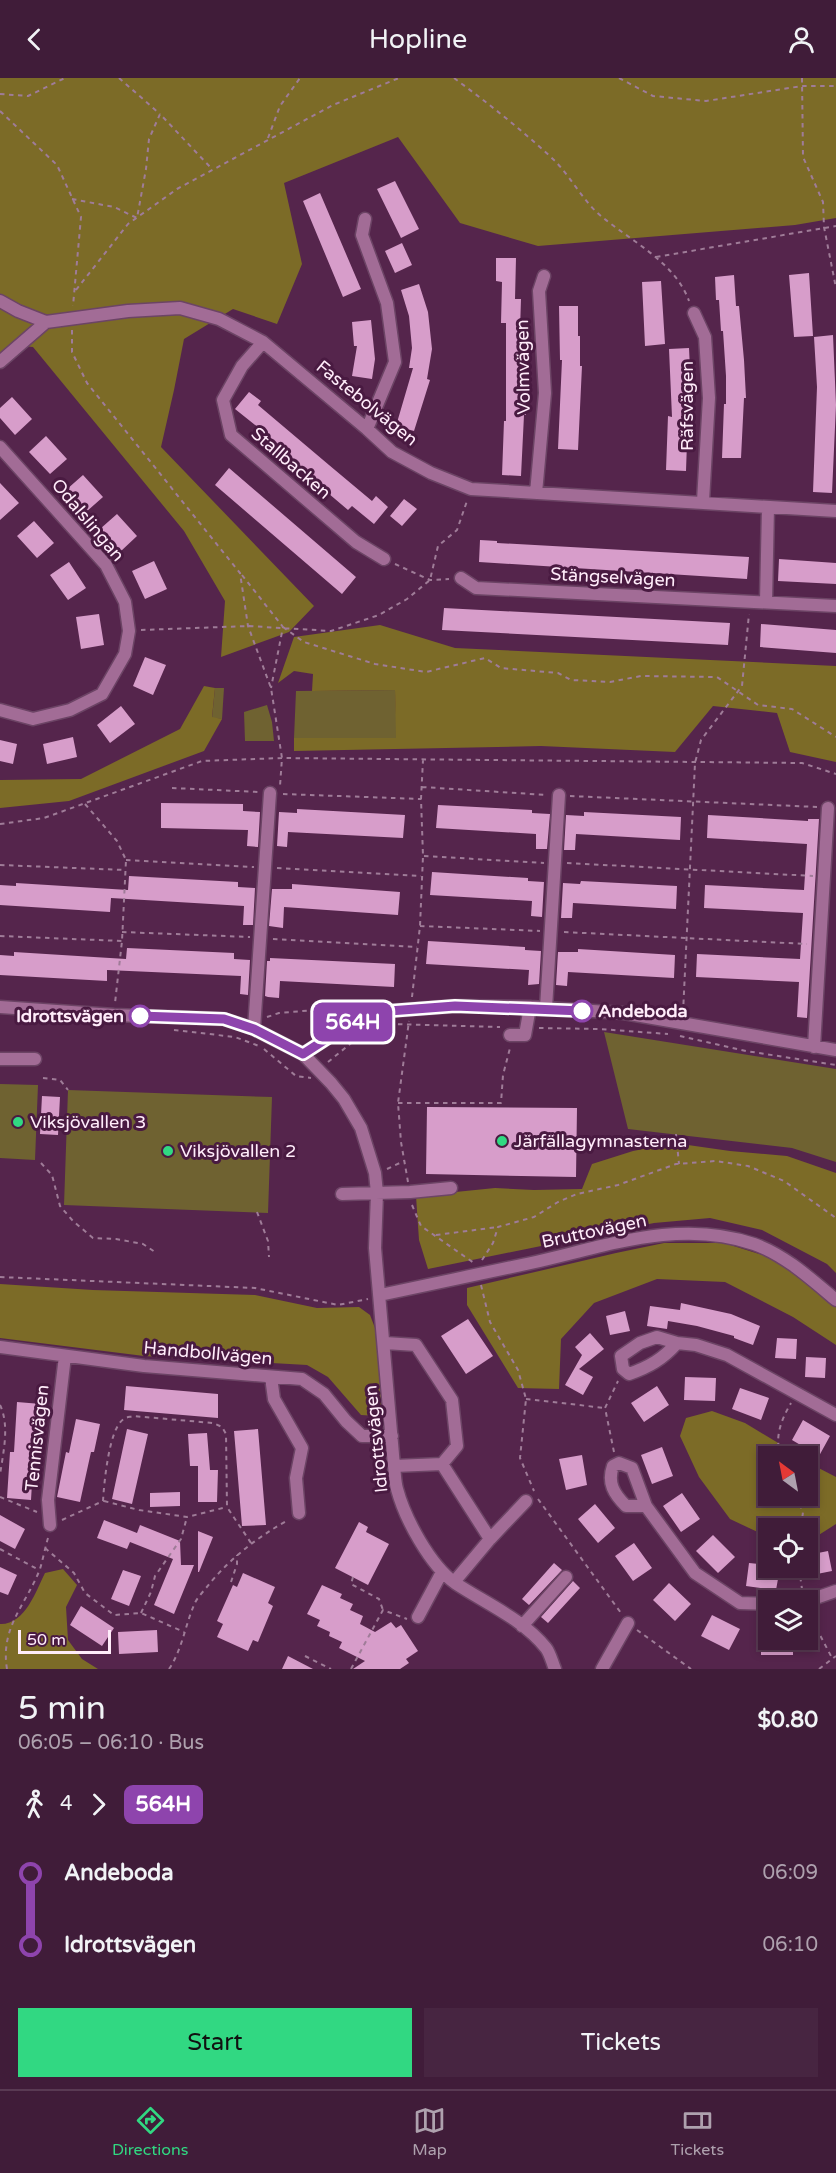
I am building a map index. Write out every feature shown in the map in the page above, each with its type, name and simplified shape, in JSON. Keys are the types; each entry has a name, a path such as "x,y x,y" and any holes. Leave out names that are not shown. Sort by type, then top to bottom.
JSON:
{"street":[{"path":"365,219 362,235 387,303 396,362 367,429"},
{"name":"Volmvägen","path":"536,494 545,393 539,291 544,276"},
{"name":"Fastebolvägen","path":"0,301 46,322 128,310 180,308 219,319 263,342 392,452 430,473 471,489 703,501 836,511"},
{"name":"Räfsvägen","path":"694,313 705,337 709,398 703,501"},
{"path":"0,362 46,322"},
{"name":"Stallbacken","path":"263,342 242,366 223,400 231,435 356,542 384,559"},
{"name":"Odalslingan","path":"0,447 106,565 125,602 129,630 125,654 102,694 70,710 33,719 0,710"},
{"path":"766,602 768,507"},
{"name":"Stängselvägen","path":"461,579 476,588 836,606"},
{"path":"254,1029 262,939 270,793"},
{"path":"546,1008 559,795"},
{"path":"814,1047 828,808"},
{"path":"303,1054 354,1021 376,1012 455,1006 530,1007 624,1013 836,1050"},
{"name":"Idrottsvägen","path":"0,1007 114,1015 224,1019 254,1029 303,1054 344,1099 361,1128 371,1156 377,1193 375,1248 394,1466 397,1488 404,1509 425,1548 442,1572 522,1626 547,1648 555,1669"},
{"path":"511,1033 525,1035 530,1007"},
{"path":"0,1059 35,1059"},
{"path":"342,1194 451,1188"},
{"name":"Bruttovägen","path":"380,1295 478,1270 531,1263 640,1236 700,1233 727,1237 763,1248 805,1274 836,1300"},
{"path":"676,1343 664,1357 648,1367 629,1374 623,1369 621,1356 640,1343 657,1337 676,1343 696,1345 727,1355 836,1415"},
{"path":"385,1343 416,1345 452,1401 457,1446 442,1464 394,1466"},
{"name":"Handbollvägen","path":"0,1347 144,1366 302,1379 324,1394 345,1421 362,1436 392,1436"},
{"name":"Tennisvägen","path":"50,1525 48,1500 65,1356"},
{"path":"272,1377 274,1399 302,1448 296,1478 299,1514"},
{"path":"646,1506 626,1506 615,1494 609,1476 613,1466 619,1463 632,1468 646,1506 695,1573 740,1603 758,1604"},
{"path":"442,1464 490,1539"},
{"path":"454,1582 526,1501"},
{"path":"418,1617 442,1572"},
{"path":"522,1626 566,1577"},
{"path":"818,1593 836,1591"},
{"path":"602,1669 628,1623"}],"path":[{"path":"0,94 28,96 65,78"},
{"path":"118,78 160,114 212,169"},
{"path":"268,139 279,106 300,78"},
{"path":"75,292 99,258 128,224 177,189 333,105 399,78"},
{"path":"454,78 500,111 555,162 599,215 656,257 685,289 694,313"},
{"path":"619,78 653,96 706,101 802,87 836,86"},
{"path":"802,78 803,157 823,202 824,227 836,288"},
{"path":"0,111 57,165 81,217 72,352 87,383 283,627 304,642 375,664 426,672 485,658 501,668 558,673 571,680 610,682 641,676 717,677 758,705 792,709 836,737"},
{"path":"137,218 149,139 160,114"},
{"path":"72,199 114,207 137,218"},
{"path":"656,257 836,226"},
{"path":"129,630 248,626 331,631 380,615 408,599 430,580 438,546 457,530 471,489"},
{"path":"384,559 430,580 461,579"},
{"path":"240,573 248,626 271,688 282,758 279,793 421,799"},
{"path":"680,1036 683,1023 694,763 701,741 742,686 751,602"},
{"path":"271,688 283,627"},
{"path":"0,824 44,818 202,761 282,758 802,763 836,774"},
{"path":"423,760 420,926 398,1103 401,1142 412,1205 421,1226 473,1262 478,1270 490,1322 519,1370 526,1399 520,1458 535,1493 628,1623 691,1669"},
{"path":"422,787 828,808"},
{"path":"172,788 270,793"},
{"path":"85,804 117,841 126,860 122,941 114,1015"},
{"path":"423,856 825,876"},
{"path":"126,860 421,876"},
{"path":"0,865 125,870"},
{"path":"420,926 821,945"},
{"path":"122,932 417,947"},
{"path":"0,936 122,941"},
{"path":"254,1029 268,1016 279,1012 354,1007"},
{"path":"166,1030 235,1037 262,1048 296,1076 303,1078 310,1078 350,1044 375,1030 393,1024 409,1023 511,1033 503,1075 501,1103 398,1103"},
{"path":"526,1028 599,1029 680,1036 746,1051 836,1065"},
{"path":"44,1078 60,1080 68,1090"},
{"path":"676,1134 679,1164"},
{"path":"435,1236 498,1227 534,1217 558,1202 577,1194 618,1185 679,1164 716,1161 748,1166 784,1181 836,1218"},
{"path":"41,1163 52,1174 60,1206 93,1238 143,1244 155,1252"},
{"path":"257,1212 268,1241 269,1257"},
{"path":"478,1270 498,1227"},
{"path":"0,1277 255,1288 338,1305 380,1295"},
{"path":"619,1463 613,1447 605,1408 623,1369"},
{"path":"777,1446 785,1414 797,1394"},
{"path":"526,1399 605,1408"},
{"path":"0,1405 4,1414 5,1429 0,1475"},
{"path":"103,1501 108,1463 116,1429 122,1419 133,1416 213,1423 222,1427 226,1434 227,1507 251,1543"},
{"path":"0,1497 36,1510 50,1525"},
{"path":"50,1525 103,1501 139,1510 187,1517 227,1507"},
{"path":"169,1669 176,1659 183,1632 195,1602 227,1563 251,1543 299,1514"},
{"path":"141,1613 151,1592 154,1576 181,1539 187,1517"},
{"path":"8,1669 5,1658 8,1626 39,1570 50,1525"},
{"path":"45,1548 74,1573 85,1593 114,1615 141,1613 183,1632"},
{"path":"0,1549 39,1570"},
{"path":"231,1582 237,1564 237,1555"},
{"path":"351,1669 383,1610 379,1599 351,1584 353,1577"},
{"path":"383,1610 411,1620 418,1617"},
{"path":"818,1633 832,1658"},
{"path":"305,1656 331,1669"},
{"path":"819,1669 836,1656"}],"shaded area":[{"path":"0,78 836,78 836,218 795,225 538,246 460,223 398,137 284,183 302,264 277,324 233,309 184,339 161,447 314,606 289,632 221,657 225,601 184,531 33,347 11,345 0,356"},
{"path":"380,625 455,648 836,666 836,762 790,752 777,713 713,706 675,752 541,746 294,751 294,738 396,738 395,690 312,691 313,674 294,671 278,683 294,637"},
{"path":"204,686 215,688 212,717 222,719 204,751 69,801 0,808 0,780 81,779 180,729"},
{"path":"215,688 224,688 222,719 212,718"},
{"path":"395,690 397,738 294,738 296,691"},
{"path":"267,705 274,741 245,741 244,712"},
{"path":"604,1032 836,1069 836,1162 792,1148 628,1129"},
{"name":"Viksjövallen 3","path":"0,1084 38,1085 35,1160 0,1158"},
{"name":"Viksjövallen 2","path":"68,1090 272,1097 268,1213 64,1205"},
{"path":"674,1143 787,1156 836,1173 836,1273 827,1264 762,1230 710,1218 654,1223 428,1269 419,1240 416,1196 495,1188 582,1189 592,1164 633,1151"},
{"path":"664,1243 724,1243 778,1260 836,1307 836,1345 793,1317 725,1282 657,1279 594,1303 561,1339 559,1389 518,1388 467,1305 467,1288"},
{"path":"0,1284 93,1290 255,1295 317,1308 359,1307 370,1315 375,1328 382,1404 377,1416 361,1415 328,1377 307,1365 144,1356 0,1338"},
{"path":"712,1411 745,1423 783,1446 758,1446 758,1506 818,1506 818,1468 836,1477 836,1524 818,1535 818,1518 758,1518 758,1532 730,1519 699,1477 680,1436 686,1418"},
{"path":"63,1569 77,1585 66,1607 68,1640 82,1659 98,1669 0,1669 0,1624 9,1623 23,1613 45,1573"}],"building":[{"path":"395,181 419,229 401,238 377,189"},
{"path":"320,193 361,289 343,297 303,201"},
{"path":"402,243 412,265 395,273 385,251"},
{"path":"496,258 516,258 515,299 521,299 520,330 525,330 526,415 524,415 521,476 502,475 504,421 506,421 506,323 501,323 502,282 496,281"},
{"path":"809,273 813,336 794,337 789,275"},
{"path":"734,275 736,306 739,306 746,398 744,398 741,458 722,458 726,376 723,331 721,331 719,300 716,300 715,277"},
{"path":"661,281 665,344 645,346 642,282"},
{"path":"419,284 428,312 432,349 427,379 430,380 414,431 396,426 413,368 409,368 412,348 409,316 401,290"},
{"path":"559,306 578,306 580,366 582,366 578,450 558,449 562,360 560,360"},
{"path":"371,320 375,359 372,379 352,376 357,346 354,346 352,322"},
{"path":"833,335 836,405 832,493 813,492 817,387 814,337"},
{"path":"689,348 692,412 688,413 686,471 666,470 668,416 672,417 669,349"},
{"path":"249,392 261,401 258,405 372,501 376,496 388,507 374,524 352,506 348,510 256,432 259,428 235,409"},
{"path":"12,397 32,419 15,435 0,418 0,408"},
{"path":"46,436 67,459 50,474 29,452"},
{"path":"229,468 356,577 342,594 215,485"},
{"path":"83,475 103,497 86,512 66,490"},
{"path":"0,483 19,503 0,520"},
{"path":"404,499 417,509 402,526 390,516"},
{"path":"117,514 137,536 120,552 100,529"},
{"path":"34,521 54,543 37,558 17,536"},
{"path":"480,540 497,541 497,543 749,557 747,579 479,562"},
{"path":"779,559 836,563 836,584 778,581"},
{"path":"154,561 167,589 145,599 132,571"},
{"path":"69,562 86,588 68,600 50,575"},
{"path":"444,608 730,623 728,645 442,630"},
{"path":"99,614 104,645 81,649 76,617"},
{"path":"761,624 836,630 836,653 760,647"},
{"path":"145,657 166,665 153,695 133,686"},
{"path":"121,706 135,724 110,743 97,725"},
{"path":"73,737 77,757 47,764 43,744"},
{"path":"0,740 17,744 13,764 0,761"},
{"path":"161,803 243,804 243,811 260,812 258,847 247,846 248,830 161,828"},
{"path":"438,805 532,810 532,813 550,814 547,849 536,849 536,834 436,828"},
{"path":"297,809 405,815 403,838 288,832 287,847 277,846 279,812 297,813"},
{"path":"584,812 681,817 680,840 576,834 575,850 564,850 566,815 584,816"},
{"path":"708,815 808,821 808,819 819,819 807,1018 797,1017 799,982 696,977 697,954 800,959 803,913 704,908 705,885 804,890 807,844 707,838"},
{"path":"432,872 528,878 528,881 544,882 542,917 531,916 532,901 430,895"},
{"path":"129,876 238,882 238,887 255,888 253,925 243,925 244,906 111,898 110,912 0,905 0,885 16,886 16,883 128,890"},
{"path":"581,881 677,886 676,909 573,903 572,918 561,918 563,883 580,884"},
{"path":"292,884 400,892 398,915 284,907 283,928 269,926 272,889 292,889"},
{"path":"428,941 525,947 525,950 541,951 539,984 528,985 529,970 426,964"},
{"path":"127,948 234,953 234,959 250,960 248,995 240,994 241,976 107,970 107,981 0,975 0,955 14,956 14,952 126,959"},
{"path":"578,949 675,955 674,978 568,972 567,986 556,985 558,952 578,952"},
{"path":"270,958 395,964 394,987 280,981 279,998 268,997 265,996 267,961 270,961"},
{"path":"42,1096 60,1097 58,1135 40,1134"},
{"name":"Järfällagymnasterna","path":"427,1107 577,1108 576,1177 426,1174"},
{"path":"681,1303 731,1314 760,1326 753,1345 734,1338 734,1336 697,1326 668,1321 667,1329 647,1326 650,1306 680,1310"},
{"path":"625,1311 630,1331 610,1335 606,1316"},
{"path":"468,1319 493,1356 466,1374 441,1336"},
{"path":"590,1333 604,1349 579,1369 593,1377 583,1395 565,1385 582,1355 575,1347"},
{"path":"777,1338 797,1339 796,1359 775,1358"},
{"path":"806,1357 826,1358 825,1378 805,1377"},
{"path":"685,1377 716,1378 715,1401 684,1400"},
{"path":"126,1386 218,1394 218,1418 124,1410"},
{"path":"657,1386 669,1405 644,1422 631,1403"},
{"path":"740,1388 769,1398 761,1420 732,1409"},
{"path":"17,1402 41,1404 38,1450 34,1450 31,1500 7,1498 10,1452 14,1452"},
{"path":"76,1419 100,1424 80,1502 57,1497 66,1452 69,1453"},
{"path":"803,1420 830,1436 819,1456 818,1446 802,1446 792,1440"},
{"path":"127,1429 148,1434 132,1504 112,1499"},
{"path":"258,1429 266,1525 242,1526 234,1431"},
{"path":"207,1433 210,1470 218,1470 217,1502 198,1502 198,1466 190,1466 188,1434"},
{"path":"662,1447 673,1476 652,1484 641,1455"},
{"path":"582,1455 587,1485 566,1490 559,1459"},
{"path":"180,1492 180,1506 150,1507 150,1493"},
{"path":"682,1493 700,1519 681,1532 663,1506"},
{"path":"595,1504 615,1528 598,1543 578,1519"},
{"path":"0,1515 25,1529 15,1549 0,1541"},
{"path":"104,1520 137,1533 140,1525 180,1541 181,1565 194,1565 174,1614 154,1605 173,1559 130,1542 127,1549 97,1538"},
{"path":"359,1522 368,1527 366,1532 389,1544 368,1585 335,1568"},
{"path":"198,1531 213,1537 199,1572 198,1572"},
{"path":"713,1535 735,1557 718,1573 696,1551"},
{"path":"634,1543 652,1568 633,1581 615,1556"},
{"path":"828,1551 832,1571 818,1574 818,1553"},
{"path":"554,1563 562,1570 529,1605 522,1599"},
{"path":"749,1563 758,1564 758,1578 778,1578 776,1590 746,1586"},
{"path":"0,1567 17,1575 8,1595 0,1592"},
{"path":"123,1570 141,1576 129,1606 111,1599"},
{"path":"243,1573 275,1587 268,1603 273,1606 258,1642 253,1640 248,1651 217,1637 223,1624 217,1621 233,1585 237,1587"},
{"path":"573,1581 580,1588 548,1623 541,1617"},
{"path":"669,1583 691,1604 675,1621 653,1600"},
{"path":"322,1585 342,1594 340,1598 353,1604 350,1610 363,1616 360,1624 375,1632 391,1622 396,1628 401,1625 418,1651 406,1659 409,1663 400,1669 353,1669 365,1661 339,1648 342,1642 329,1636 330,1632 317,1626 320,1620 307,1614"},
{"path":"81,1606 114,1628 102,1646 70,1625"},
{"path":"712,1615 740,1629 729,1650 701,1636"},
{"path":"157,1630 158,1652 119,1654 118,1632"},
{"path":"761,1650 793,1650 793,1655 761,1655"},
{"path":"288,1656 313,1669 282,1669"}],"bus line":[{"name":"564H","path":"140,1016 224,1019 254,1029 303,1054 354,1021 376,1012 455,1006 530,1007 582,1011"}],"place":[{"name":"Andeboda","path":"582,1011"},
{"name":"Idrottsvägen","path":"140,1016"},
{"name":"Viksjövallen 3","path":"18,1122"},
{"name":"Järfällagymnasterna","path":"502,1141"},
{"name":"Viksjövallen 2","path":"168,1151"}]}
